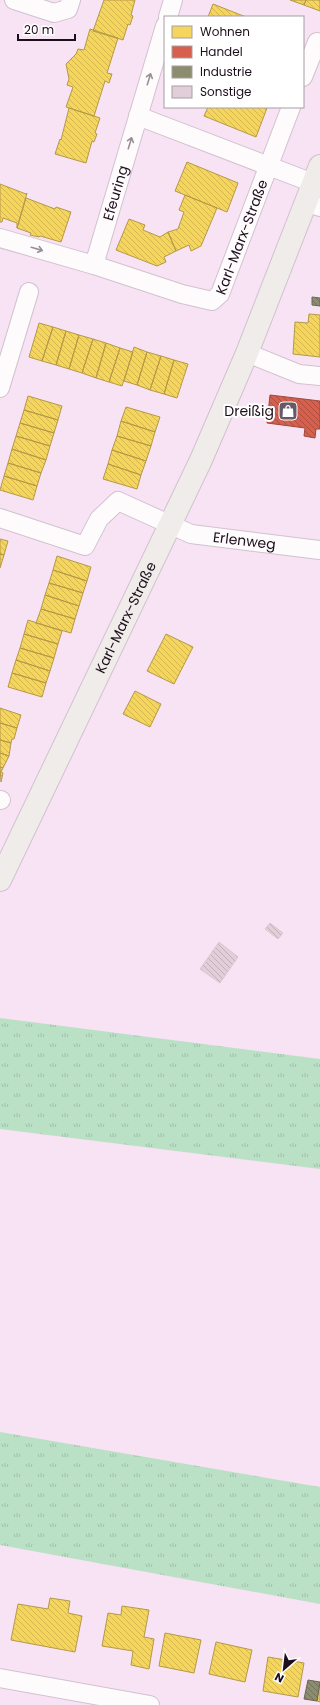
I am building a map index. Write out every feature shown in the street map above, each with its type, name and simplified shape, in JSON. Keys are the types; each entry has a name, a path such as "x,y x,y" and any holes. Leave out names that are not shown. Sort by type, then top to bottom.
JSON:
{"main road":[{"name":"Karl-Marx-Straße","path":"0,880 192,481 315,190"}],"street":[{"path":"14,0 54,13 68,9 71,0"},
{"path":"168,16 173,0"},
{"name":"Efeuring","path":"94,265 164,29"},
{"path":"304,74 317,42"},
{"name":"Karl-Marx-Straße","path":"94,265 182,294 212,301 220,294 291,108"},
{"name":"Karl-Marx-Straße","path":"138,116 268,167 315,190"},
{"path":"0,238 94,265"},
{"path":"0,388 29,292"},
{"path":"247,353 299,374 320,376"},
{"name":"Erlenweg","path":"0,518 85,546 99,519 118,501 170,526 197,536 320,550"},
{"path":"0,1678 150,1705"}],"green space":[{"path":"0,1018 320,1059 320,1169 0,1129"},
{"path":"0,1432 320,1487 320,1604 0,1545"}],"building: Wohnen":[{"path":"104,0 135,0 131,15 133,16 130,25 128,24 123,40 93,31"},
{"path":"290,0 306,0 304,5"},
{"path":"306,0 320,0 320,11 304,5"},
{"path":"213,4 243,16 208,16"},
{"path":"90,29 118,38 107,73 112,74 109,83 105,81 94,116 66,107 73,87 67,85 69,79 66,64 76,54 78,49 84,50"},
{"path":"69,108 100,118 95,133 97,134 94,142 92,141 86,163 55,154 60,139 61,140"},
{"path":"208,108 267,108 256,137 204,116"},
{"path":"187,162 238,183 227,212 175,191"},
{"path":"0,184 26,194 27,193 17,228 17,223 3,218 2,222 0,222"},
{"path":"185,195 217,208 201,246 191,251 189,245 176,251 168,232 178,229 184,212 179,210"},
{"path":"26,198 55,209 56,207 71,212 61,242 40,236 30,235 31,233 17,228"},
{"path":"129,219 145,225 143,230 160,237 168,232 176,251 164,257 166,262 157,266 116,250"},
{"path":"309,314 320,315 320,357 293,354 295,322 308,323"},
{"path":"39,323 53,327 42,361 29,357"},
{"path":"53,327 66,331 56,365 42,361"},
{"path":"66,331 79,335 69,369 56,365"},
{"path":"79,335 93,339 82,373 69,369"},
{"path":"93,339 106,343 96,378 82,373"},
{"path":"106,343 120,348 109,382 96,378"},
{"path":"134,347 147,352 137,385 124,381"},
{"path":"120,348 133,352 122,386 109,382"},
{"path":"147,352 161,356 150,390 137,385"},
{"path":"161,356 174,360 164,394 150,390"},
{"path":"174,360 188,364 177,398 164,394"},
{"path":"28,396 62,406 58,420 24,410"},
{"path":"126,407 160,417 155,432 121,421"},
{"path":"24,410 58,420 54,433 20,423"},
{"path":"121,421 155,432 151,446 117,436"},
{"path":"20,423 54,433 50,446 16,436"},
{"path":"16,436 50,446 46,460 12,449"},
{"path":"117,436 151,446 146,461 112,450"},
{"path":"12,449 46,460 41,473 8,463"},
{"path":"112,450 146,461 141,475 108,464"},
{"path":"8,463 41,473 37,486 4,476"},
{"path":"108,464 141,475 137,489 103,479"},
{"path":"4,476 37,486 33,500 0,490"},
{"path":"0,539 8,541 4,555 0,554"},
{"path":"0,554 4,555 0,568"},
{"path":"57,556 91,567 87,581 53,570"},
{"path":"53,570 87,581 83,593 49,583"},
{"path":"49,583 83,593 79,606 45,595"},
{"path":"45,595 79,606 75,619 41,609"},
{"path":"41,609 75,619 71,633 36,623"},
{"path":"28,620 62,631 58,644 24,634"},
{"path":"24,634 58,644 54,658 20,648"},
{"path":"166,634 193,647 174,684 147,671"},
{"path":"20,648 54,658 50,671 16,660"},
{"path":"16,660 50,671 46,683 12,673"},
{"path":"12,673 46,683 42,697 8,687"},
{"path":"135,691 161,704 150,727 123,714"},
{"path":"0,708 21,715 17,728 0,723"},
{"path":"0,723 17,728 14,739 12,739 11,743 0,740"},
{"path":"0,740 11,743 9,756 0,753"},
{"path":"0,753 9,756 3,768 0,767"},
{"path":"0,767 3,768 1,772 3,773 1,782"},
{"path":"50,1598 70,1601 68,1613 82,1616 75,1652 11,1640 18,1604 48,1609"},
{"path":"122,1606 149,1610 144,1637 154,1639 149,1669 131,1665 133,1651 102,1646 108,1613 121,1615"},
{"path":"165,1633 201,1640 194,1673 159,1666"},
{"path":"216,1642 252,1650 245,1682 209,1674"},
{"path":"268,1657 304,1663 298,1697 263,1691"},
{"path":"320,1683 320,1702 317,1701"}],"building: Handel":[{"path":"270,395 320,401 320,429 316,429 315,438 304,436 305,428 267,423"}],"building: Industrie":[{"path":"312,297 320,298 320,306 312,305"},
{"path":"308,1680 320,1682 317,1701 304,1699"}],"building: Sonstige":[{"path":"270,923 283,933 278,939 265,929"},
{"path":"219,942 238,957 220,983 200,969"}],"place":[{"name":"Dreißig","path":"288,411"}]}
